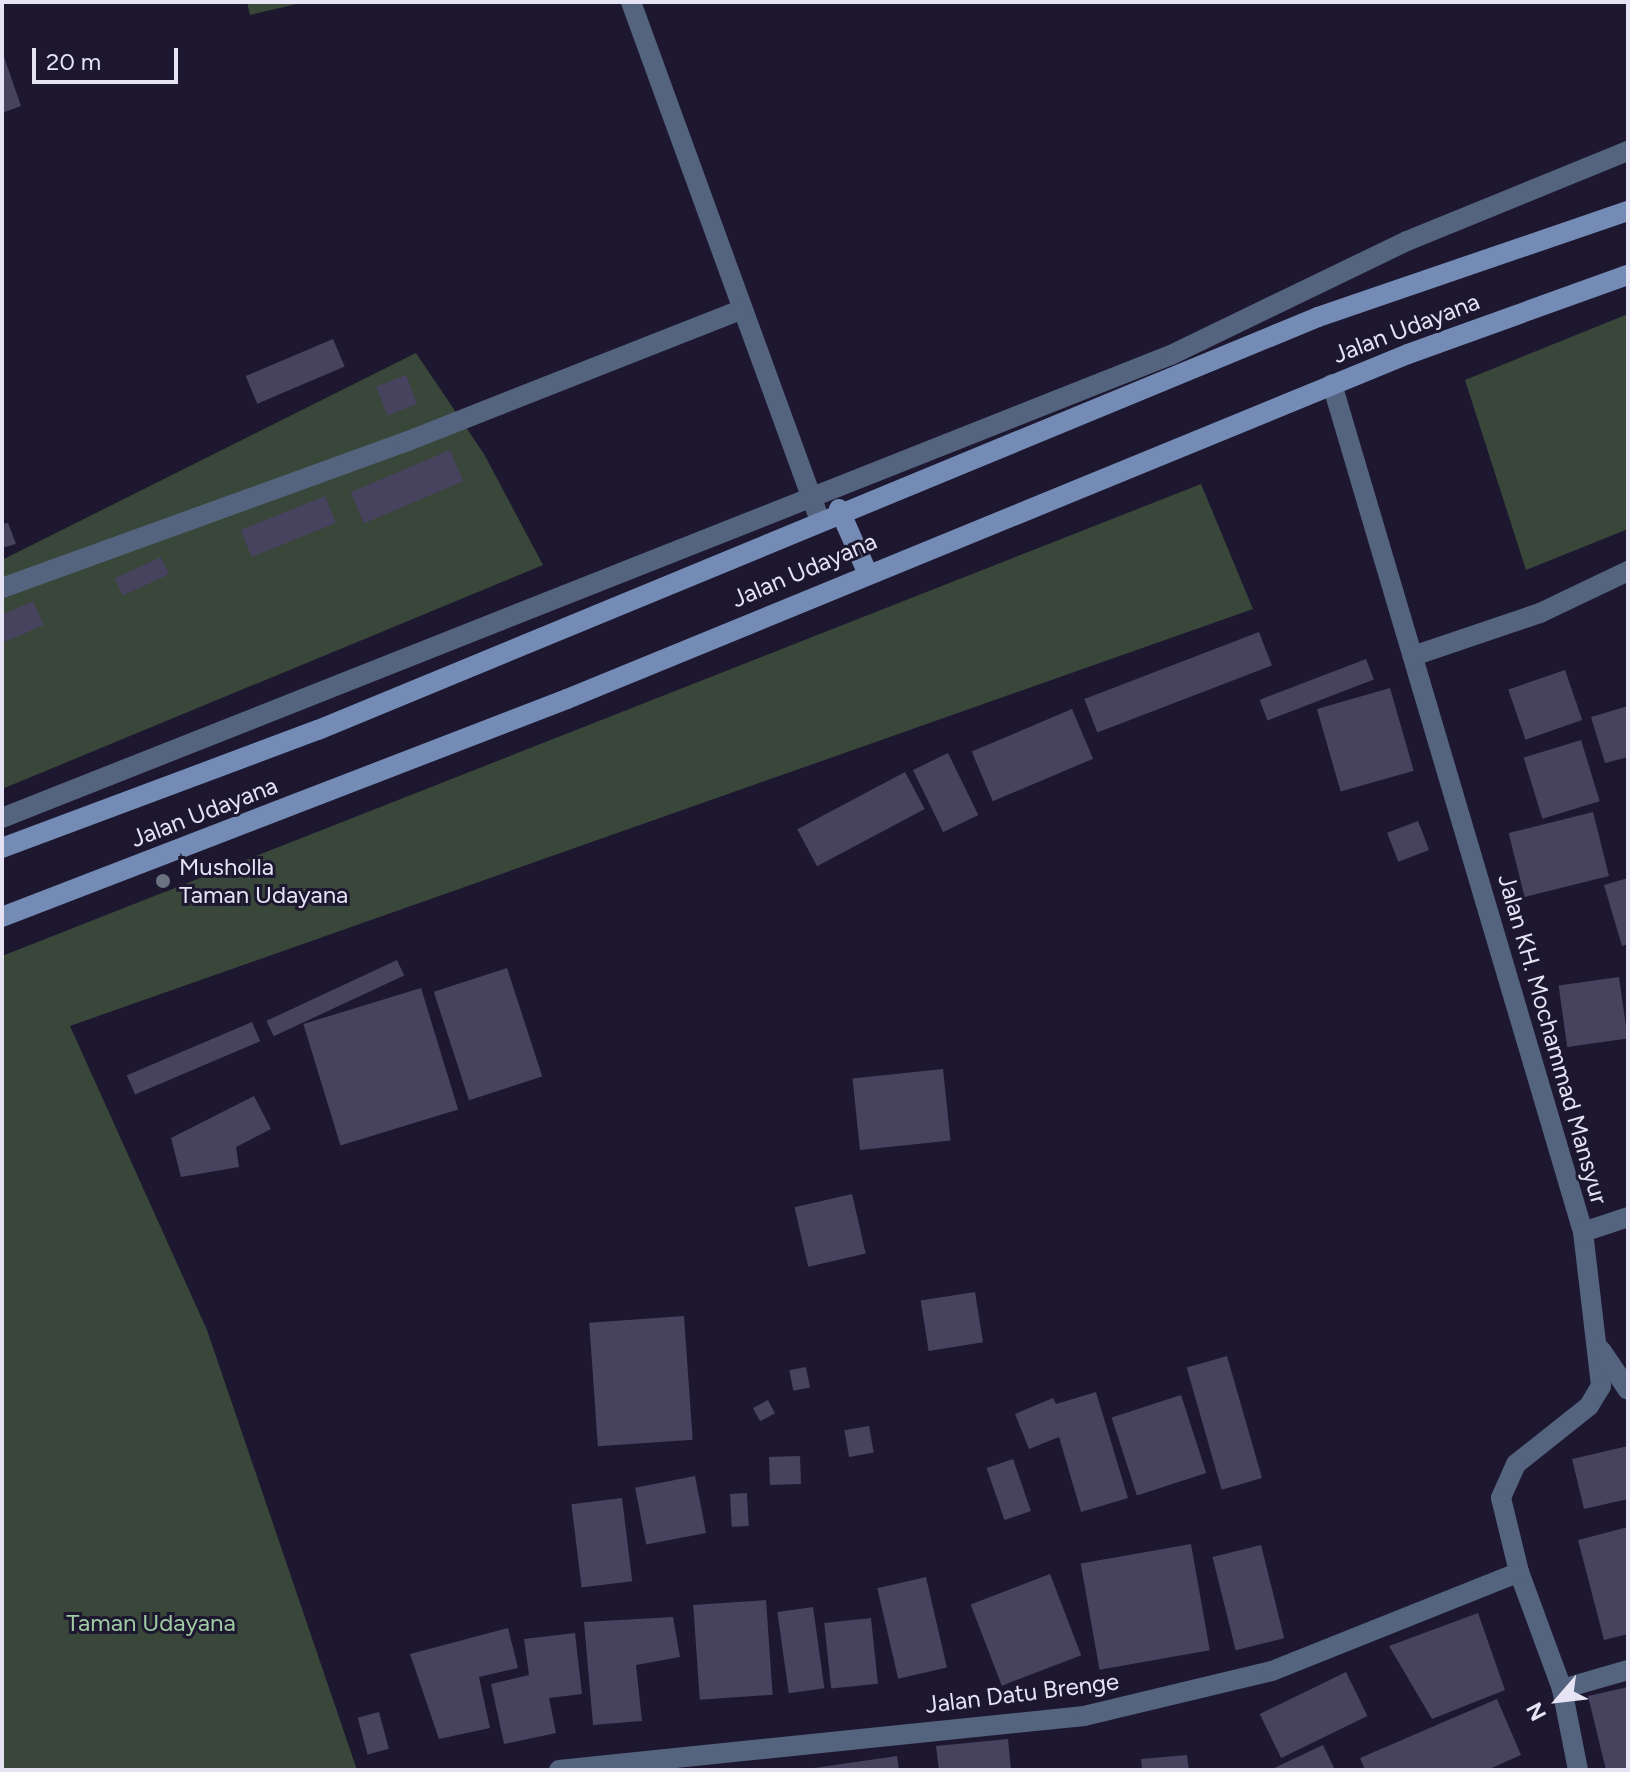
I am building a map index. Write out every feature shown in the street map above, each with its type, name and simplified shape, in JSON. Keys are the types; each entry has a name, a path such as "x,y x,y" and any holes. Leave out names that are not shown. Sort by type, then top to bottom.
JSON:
{"main road":[{"name":"Jalan Udayana","path":"2,848 318,730 839,509 1318,317 1628,211"},
{"name":"Jalan Udayana","path":"2,917 567,699 867,572 1332,384 1628,275"},
{"path":"839,509 867,572"}],"street":[{"path":"631,2 819,518"},
{"path":"2,818 808,491 1171,355 1407,241 1628,151"},
{"path":"2,588 408,441 741,310"},
{"name":"Jalan KH. Mochammad Mansyur","path":"1332,384 1583,1232 1599,1348 1597,1397 1516,1464 1503,1489 1502,1516 1562,1689 1578,1770"},
{"path":"1413,656 1540,613 1628,571"},
{"path":"1583,1232 1628,1217"},
{"path":"1599,1348 1628,1390"},
{"name":"Jalan Datu Brenge","path":"559,1770 1084,1716 1272,1671 1519,1572"},
{"path":"1562,1689 1628,1670"}],"green space":[{"path":"247,2 305,2 250,15"},
{"path":"1628,314 1628,529 1526,570 1465,380"},
{"path":"416,353 484,454 543,565 2,789 2,560"},
{"name":"Taman Udayana","path":"1201,484 1253,609 70,1026 207,1330 357,1770 2,1770 2,956"}],"building":[{"path":"2,51 21,106 2,113"},
{"path":"333,339 345,367 257,404 246,376"},
{"path":"406,375 417,404 387,415 376,386"},
{"path":"450,450 463,481 364,523 351,492"},
{"path":"325,496 336,523 251,557 241,530"},
{"path":"8,523 16,544 2,548 2,524"},
{"path":"161,557 169,574 123,596 115,579"},
{"path":"33,601 44,625 2,643 2,615"},
{"path":"1259,632 1272,666 1097,733 1084,699"},
{"path":"1366,659 1374,680 1267,720 1260,700"},
{"path":"1565,670 1582,720 1526,740 1508,690"},
{"path":"1390,688 1414,771 1341,792 1317,709"},
{"path":"1628,706 1628,757 1605,763 1591,717"},
{"path":"1072,709 1093,759 993,801 972,752"},
{"path":"1581,740 1600,801 1542,819 1524,758"},
{"path":"948,753 978,815 943,832 913,770"},
{"path":"905,772 925,809 817,866 797,829"},
{"path":"1593,812 1609,876 1525,897 1509,833"},
{"path":"1418,821 1429,850 1398,862 1387,833"},
{"path":"1628,878 1628,944 1622,946 1604,885"},
{"path":"397,960 404,975 274,1036 266,1021"},
{"path":"507,968 542,1076 469,1100 434,992"},
{"path":"1619,977 1628,1038 1567,1047 1559,985"},
{"path":"421,988 458,1109 341,1145 303,1024"},
{"path":"252,1022 260,1041 135,1094 127,1075"},
{"path":"943,1069 951,1141 860,1150 852,1079"},
{"path":"254,1096 271,1129 236,1147 239,1167 181,1177 171,1138"},
{"path":"852,1194 866,1253 808,1267 795,1207"},
{"path":"975,1292 983,1342 929,1351 921,1301"},
{"path":"684,1316 693,1440 598,1446 589,1323"},
{"path":"1227,1356 1262,1478 1222,1490 1187,1368"},
{"path":"806,1367 810,1388 793,1391 789,1370"},
{"path":"1096,1392 1128,1498 1081,1512 1059,1437 1029,1449 1015,1414 1053,1398 1056,1404"},
{"path":"1181,1395 1206,1473 1137,1496 1112,1418"},
{"path":"768,1400 775,1413 760,1421 753,1408"},
{"path":"869,1426 874,1453 849,1457 844,1430"},
{"path":"1628,1446 1628,1499 1584,1509 1572,1459"},
{"path":"800,1456 801,1484 770,1485 769,1457"},
{"path":"1013,1459 1031,1511 1004,1520 987,1468"},
{"path":"695,1476 706,1533 646,1545 635,1488"},
{"path":"747,1493 749,1526 732,1527 730,1494"},
{"path":"622,1498 632,1581 582,1588 571,1504"},
{"path":"1628,1527 1628,1634 1604,1640 1578,1540"},
{"path":"1191,1544 1210,1650 1099,1670 1081,1563"},
{"path":"1261,1545 1284,1638 1236,1650 1212,1557"},
{"path":"1050,1574 1081,1655 1002,1686 971,1604"},
{"path":"926,1577 947,1668 898,1679 877,1588"},
{"path":"766,1600 773,1695 700,1700 693,1605"},
{"path":"813,1607 824,1688 789,1693 777,1612"},
{"path":"1478,1613 1505,1690 1432,1719 1389,1646"},
{"path":"673,1617 680,1657 636,1665 642,1721 593,1725 584,1622"},
{"path":"871,1618 878,1684 831,1689 824,1623"},
{"path":"508,1628 518,1668 479,1677 490,1728 439,1739 410,1654"},
{"path":"575,1633 582,1694 549,1698 556,1733 504,1744 491,1684 529,1675 524,1639"},
{"path":"1346,1672 1367,1716 1281,1758 1260,1714"},
{"path":"1628,1687 1628,1768 1606,1770 1588,1696"},
{"path":"1497,1699 1521,1755 1487,1770 1365,1770 1360,1758"},
{"path":"379,1712 389,1749 368,1754 358,1718"},
{"path":"1008,1739 1011,1770 939,1770 936,1746"},
{"path":"1323,1745 1335,1770 1270,1770"},
{"path":"1187,1755 1189,1770 1142,1770 1141,1759"},
{"path":"897,1756 899,1770 814,1768"}],"place":[{"name":"Musholla Taman Udayana","path":"163,881"}]}
